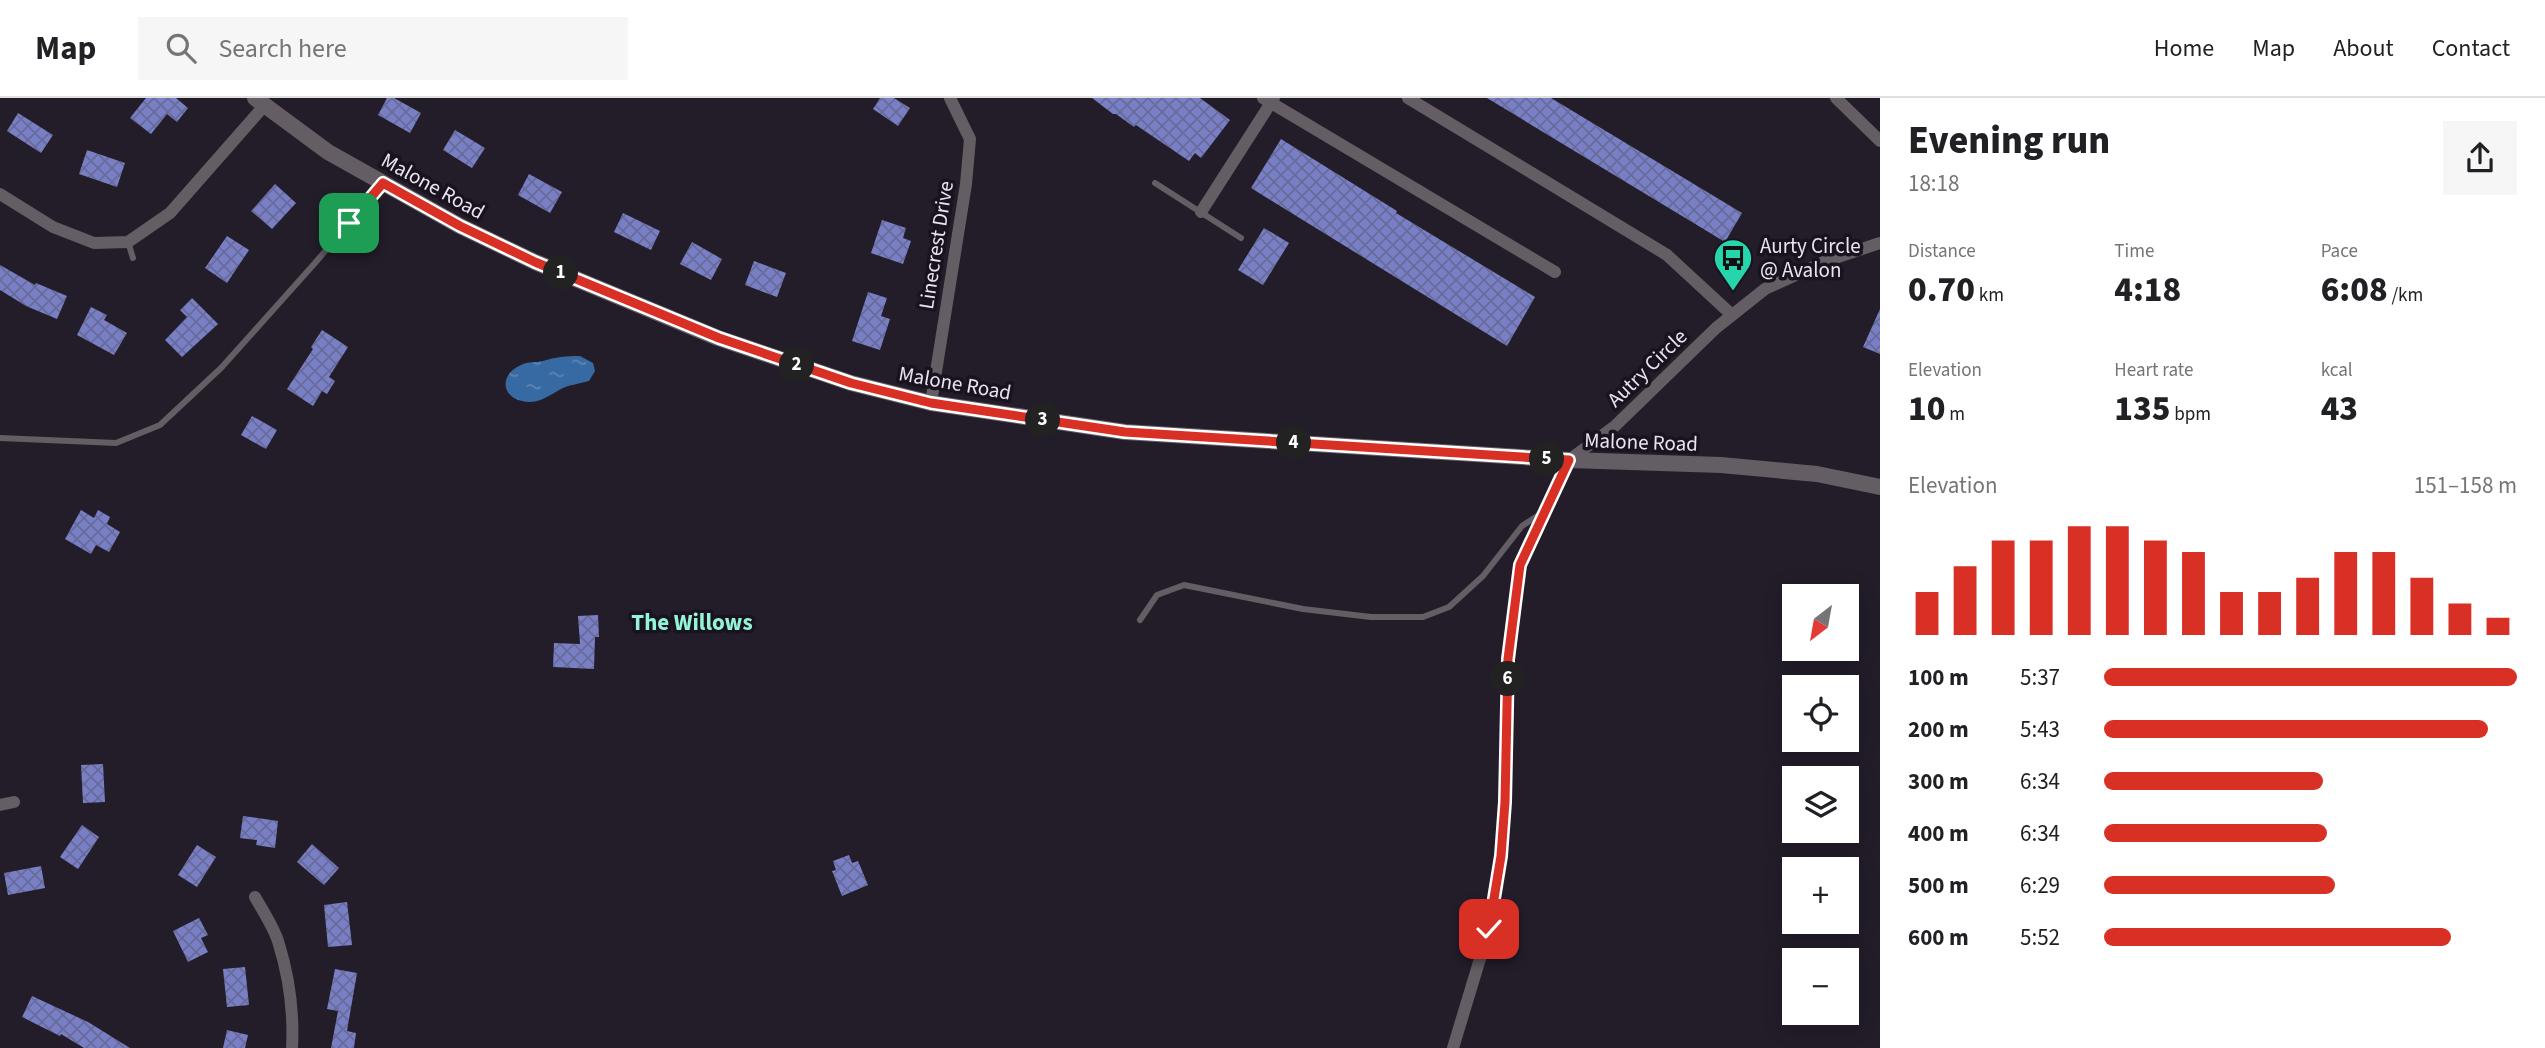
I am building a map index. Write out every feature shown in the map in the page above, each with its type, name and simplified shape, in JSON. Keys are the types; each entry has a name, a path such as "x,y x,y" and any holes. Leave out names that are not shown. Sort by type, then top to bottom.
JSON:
{"street":[{"name":"Linecrest Drive","path":"931,403 964,197 970,139 950,98"},
{"path":"1408,98 1667,256 1732,315"},
{"path":"1836,98 1880,141"},
{"path":"1201,212 1269,99 1555,272"},
{"name":"Malone Road","path":"259,102 328,152 460,226 535,262 719,338 851,383 931,403 1125,432 1569,460 1748,468 1816,474 1880,486"},
{"path":"0,194 53,227 94,243 128,242 170,213 259,102"},
{"name":"Autry Circle","path":"1453,1048 1489,929 1501,856 1508,659 1520,565 1569,460 1615,426 1716,328 1765,289 1826,261 1880,243"},
{"path":"0,805 14,802"},
{"path":"255,897 277,938 293,1021 292,1048"}],"lane":[{"path":"0,439 116,443 160,425 221,368 383,183"},
{"path":"1156,183 1241,238"},
{"path":"128,242 133,258"},
{"path":"1140,620 1157,595 1184,585 1303,609 1371,617 1423,617 1450,607 1483,576 1522,526 1547,510"}],"water":[{"path":"580,356 593,363 595,371 589,381 568,386 533,402 519,400 508,392 506,381 514,369 521,365"}],"building":[{"path":"146,98 176,98 188,108 177,122 167,114 151,134 130,118"},
{"path":"387,98 394,98 421,113 410,133 378,115"},
{"path":"880,98 894,98 910,108 898,126 873,109"},
{"path":"1092,98 1200,98 1230,120 1201,158 1195,153 1189,161"},
{"path":"1487,98 1551,98 1742,213 1725,242"},
{"path":"18,113 53,135 41,153 7,131"},
{"path":"455,130 485,148 472,168 443,150"},
{"path":"1281,139 1535,297 1507,346 1251,188"},
{"path":"87,150 125,163 117,187 79,174"},
{"path":"529,174 562,192 550,213 518,195"},
{"path":"275,184 296,203 272,229 251,211"},
{"path":"623,213 660,231 651,250 614,232"},
{"path":"882,220 906,228 903,238 911,241 903,264 871,253"},
{"path":"1264,228 1289,243 1263,285 1238,270"},
{"path":"227,236 249,250 227,283 205,268"},
{"path":"692,242 722,259 711,280 680,264"},
{"path":"754,261 786,273 777,297 745,285"},
{"path":"0,265 35,285 36,283 67,296 57,319 26,306 0,290"},
{"path":"868,292 887,298 881,316 890,319 880,350 852,341"},
{"path":"192,298 218,324 182,357 165,340 187,317 180,310"},
{"path":"91,307 107,315 104,320 127,333 114,355 77,335"},
{"path":"1880,309 1880,354 1863,347"},
{"path":"322,330 348,347 329,377 335,381 327,394 322,391 313,406 287,389"},
{"path":"252,416 277,430 266,449 241,435"},
{"path":"81,510 94,518 98,510 110,517 107,524 120,532 109,552 96,545 91,554 65,539"},
{"path":"598,615 599,637 595,637 594,669 553,667 554,643 580,644 578,616"},
{"path":"103,764 105,802 83,803 81,765"},
{"path":"243,816 278,821 275,848 256,845 257,840 240,838"},
{"path":"82,825 99,837 78,869 60,857"},
{"path":"312,844 339,868 324,885 297,862"},
{"path":"197,845 216,857 197,887 178,875"},
{"path":"849,855 852,863 858,861 868,885 842,896 832,871 836,870 833,861"},
{"path":"41,866 45,888 8,895 4,873"},
{"path":"347,902 352,945 328,947 324,905"},
{"path":"199,918 208,935 201,938 208,952 188,962 173,931"},
{"path":"245,967 249,1005 227,1007 223,969"},
{"path":"335,969 357,973 347,1031 356,1033 354,1048 331,1048 338,1011 327,1009"},
{"path":"32,996 88,1022 130,1048 84,1048 61,1034 60,1036 22,1017"},
{"path":"227,1030 248,1035 245,1048 223,1048"}],"place":[{"name":"Aurty Circle @ Avalon","path":"1733,292"}],"district":[{"name":"The Willows","path":"692,622"}],"route":[{"path":"349,223 383,183 460,226 535,262 719,338 851,383 931,403 1125,432 1569,460 1520,565 1508,659 1501,856 1489,929"}]}
